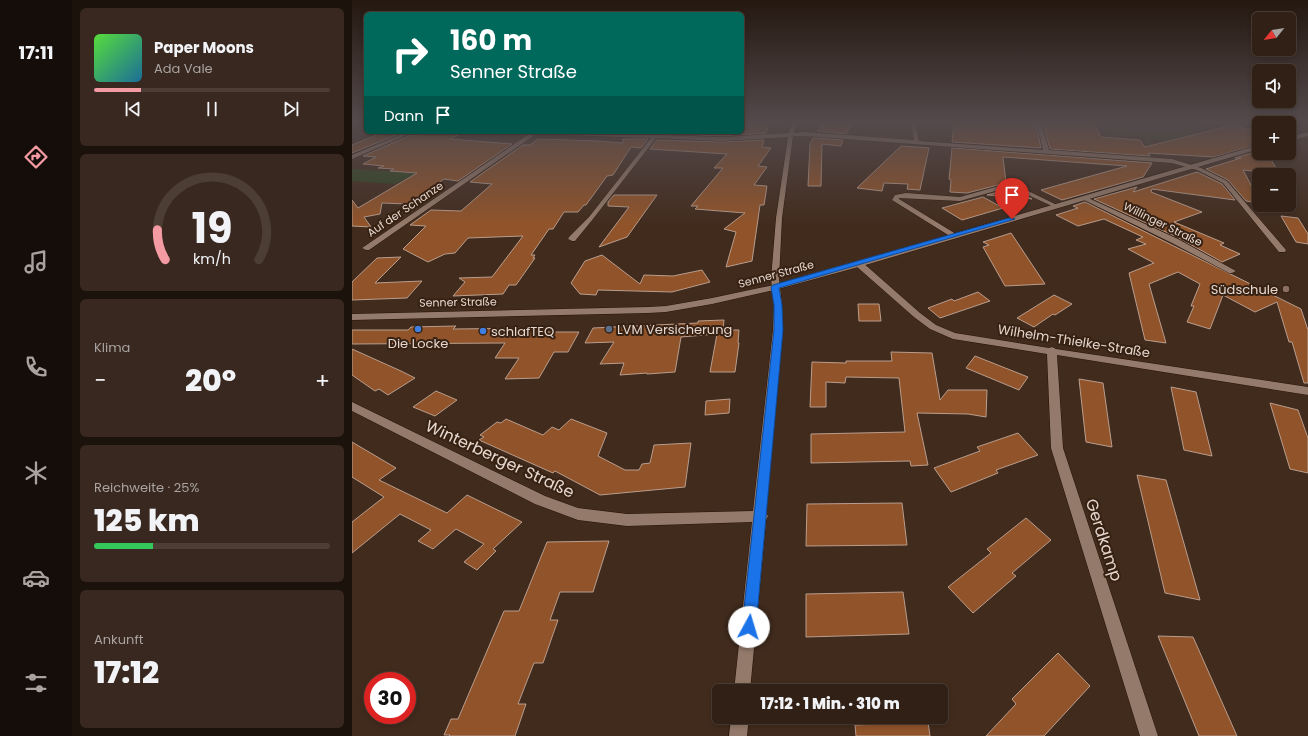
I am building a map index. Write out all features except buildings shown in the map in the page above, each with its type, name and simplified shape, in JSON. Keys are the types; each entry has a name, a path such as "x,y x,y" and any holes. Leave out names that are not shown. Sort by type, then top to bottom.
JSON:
{"street":[{"name":"Auf der Schanze","path":"366,248 498,157"},
{"path":"572,239 591,218 638,157"},
{"path":"743,684 778,330 778,305 775,287 779,218 788,157"},
{"path":"1136,157 1172,160 1215,175 1225,182 1282,250"},
{"name":"Senner Straße","path":"352,317 666,309 712,302 775,287 859,264 1223,157"},
{"path":"953,236 895,200 897,196 906,194 960,199 1006,186 1016,187 1056,206"},
{"name":"Willinger Straße","path":"1084,198 1175,241 1232,271"},
{"name":"Wilhelm-Thielke-Straße","path":"859,264 917,315 933,327 953,336 1308,390"},
{"name":"Gerdkamp","path":"1052,350 1057,448 1149,736"},
{"name":"Winterberger Straße","path":"352,406 540,500 578,514 627,520 760,516"},
{"path":"738,736 739,724"}],"green space":[{"path":"352,169 417,173 395,184 352,181"}],"place":[{"name":"Südschule","path":"1286,289"},
{"name":"Die Locke","path":"418,329"},
{"name":"LVM Versicherung","path":"609,329"},
{"name":"schlafTEQ","path":"483,331"}],"route":[{"path":"749,627 778,330 778,305 775,287 1012,219"}]}
